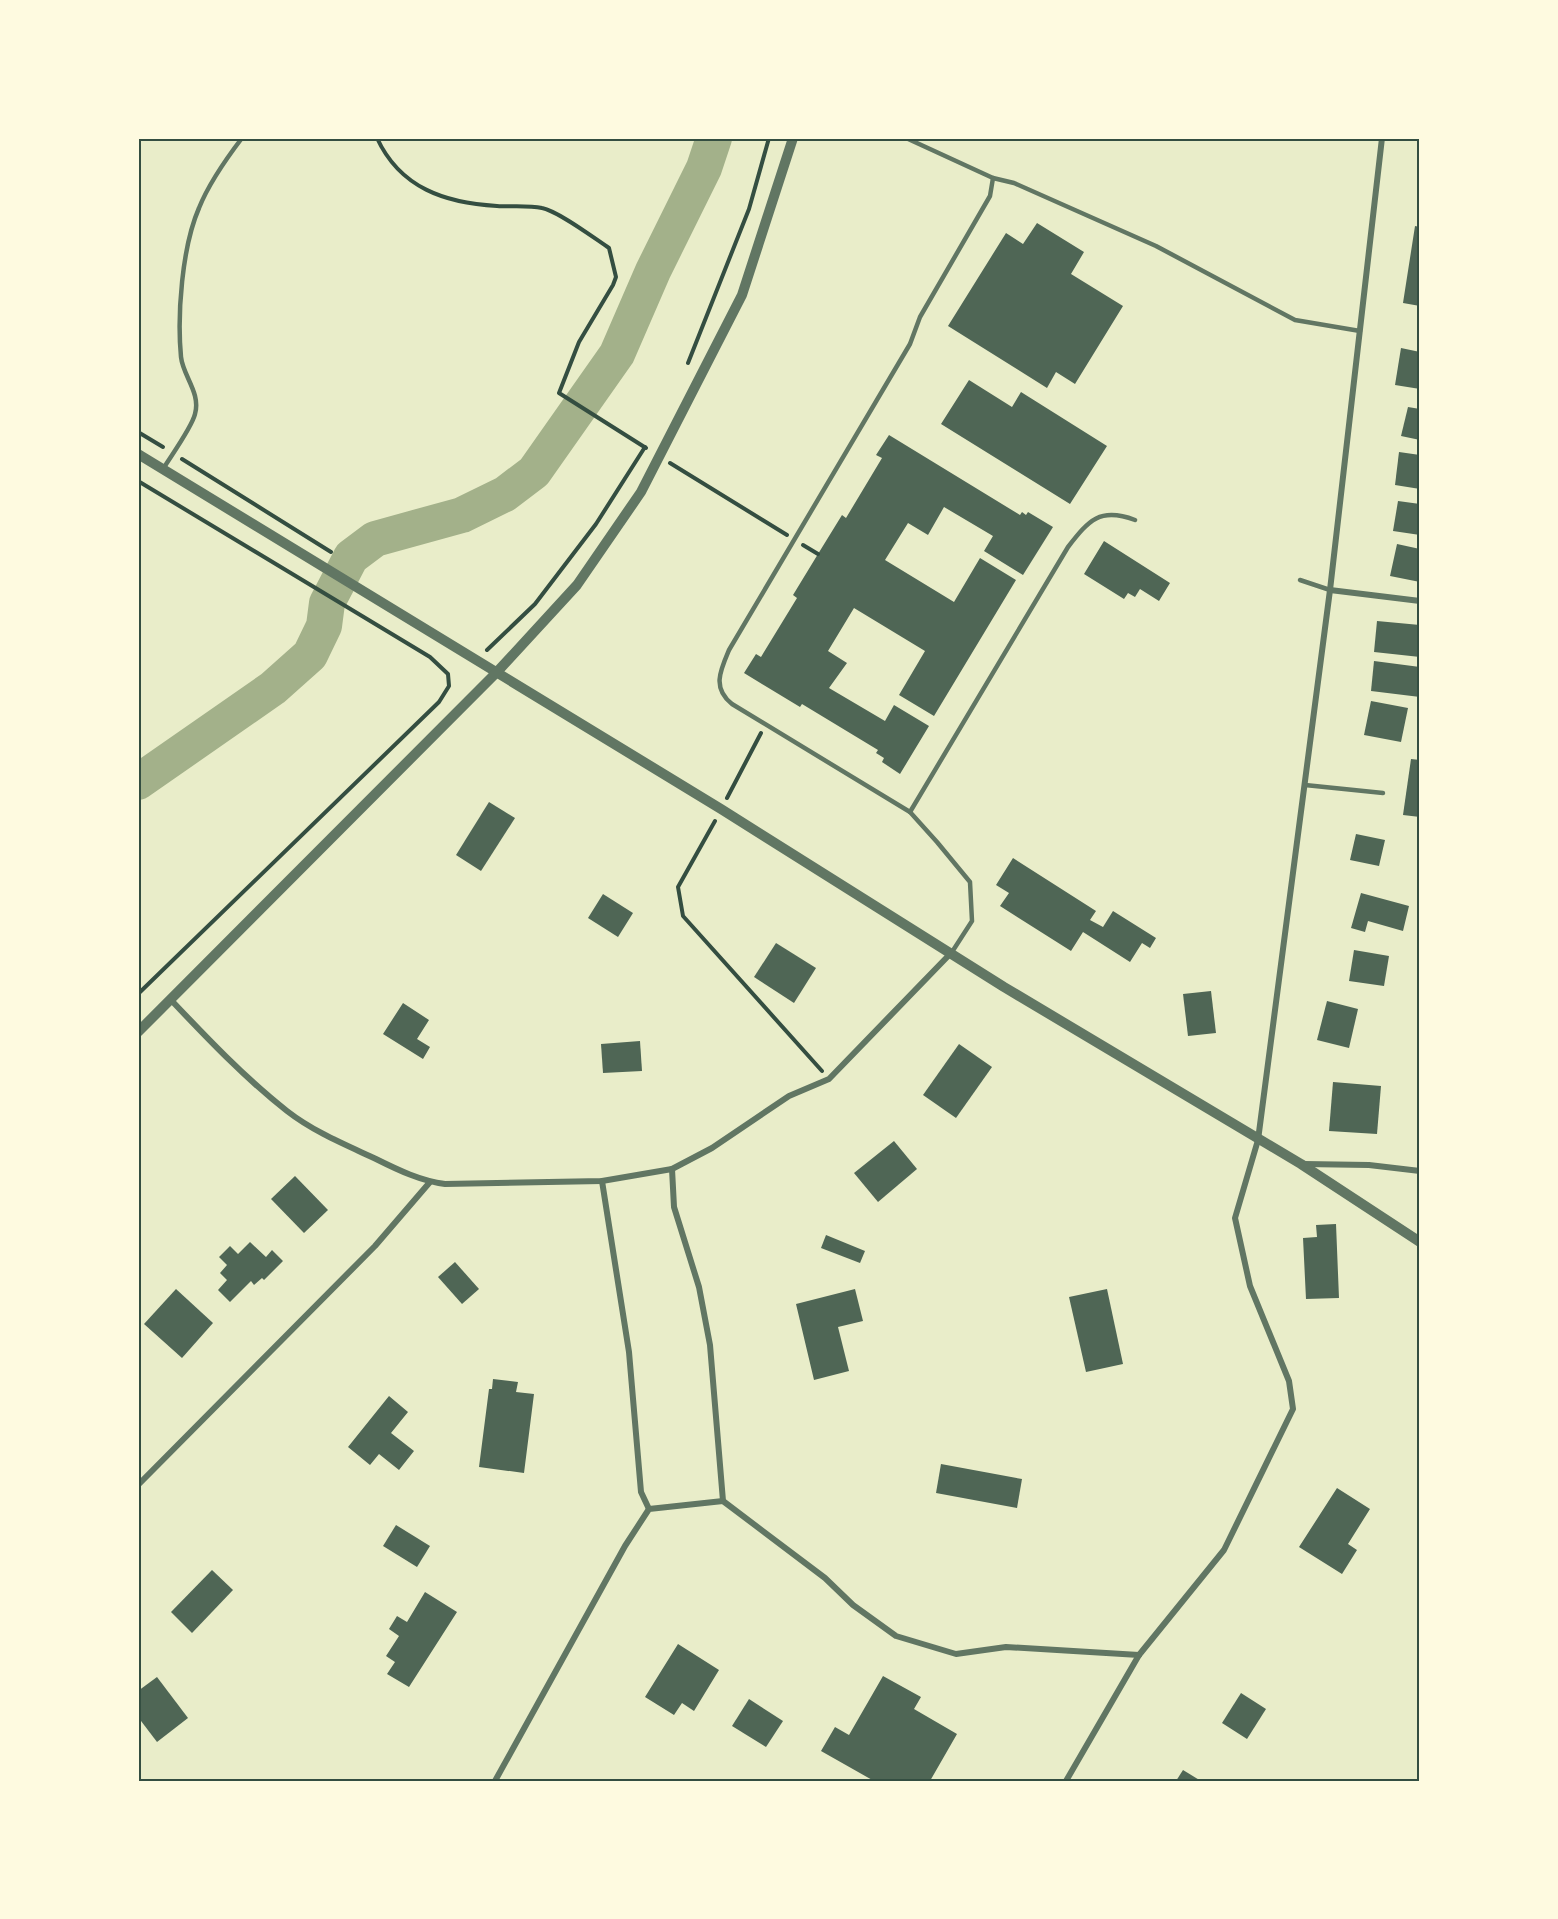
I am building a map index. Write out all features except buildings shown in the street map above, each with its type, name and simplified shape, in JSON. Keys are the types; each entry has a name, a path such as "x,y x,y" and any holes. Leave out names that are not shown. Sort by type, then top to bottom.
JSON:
{"street":[{"path":"138,1032 496,672 577,585 641,492 742,295 793,138"},
{"path":"1066,1781 1139,1655 1224,1550 1293,1409 1289,1381 1250,1286 1235,1218 1258,1140 1330,590 1382,138"},
{"path":"138,454 1258,1140 1301,1164 1420,1242"},
{"path":"1330,590 1420,601"},
{"path":"171,999 210,1041 288,1112 332,1139 430,1182 445,1184 602,1181 672,1169 712,1148 789,1096 829,1078 952,952"},
{"path":"1301,1164 1369,1164 1420,1171"},
{"path":"672,1169 674,1207 699,1287 710,1345 723,1501"},
{"path":"602,1181 629,1352 641,1492 649,1509"},
{"path":"138,1485 375,1246 430,1182"},
{"path":"649,1509 723,1501 825,1578 853,1605 896,1636 956,1654 1006,1647 1139,1655"},
{"path":"495,1781 511,1757 625,1546 649,1509"}],"lane":[{"path":"163,469 195,414 195,394 182,366 178,327 185,259 199,208 226,160 242,138"},
{"path":"906,138 993,178 1014,183 1156,246 1295,320 1360,331"},
{"path":"952,952 972,921 970,882 910,812 722,696 718,683 721,668 729,650 910,344 920,317 990,196 993,178"},
{"path":"910,812 1068,547 1098,517 1117,513 1135,520"},
{"path":"1300,580 1330,590"},
{"path":"1305,785 1383,792"}],"path":[{"path":"377,138 384,153 400,172 424,190 445,200 475,205 544,208 609,248 616,277 579,342 559,393 765,521"},
{"path":"684,373 748,209 769,138"},
{"path":"138,432 336,555"},
{"path":"478,645 488,651 535,604 596,524 651,438"},
{"path":"138,482 430,657 448,674 449,686 431,710 138,994"},
{"path":"809,548 818,554"},
{"path":"766,725 678,887 683,916 829,1078"}],"waterway":[{"path":"138,782 273,688 310,655 324,626 327,603 351,557 375,539 462,515 505,494 534,472 617,354 653,271 704,168 714,138"}]}
